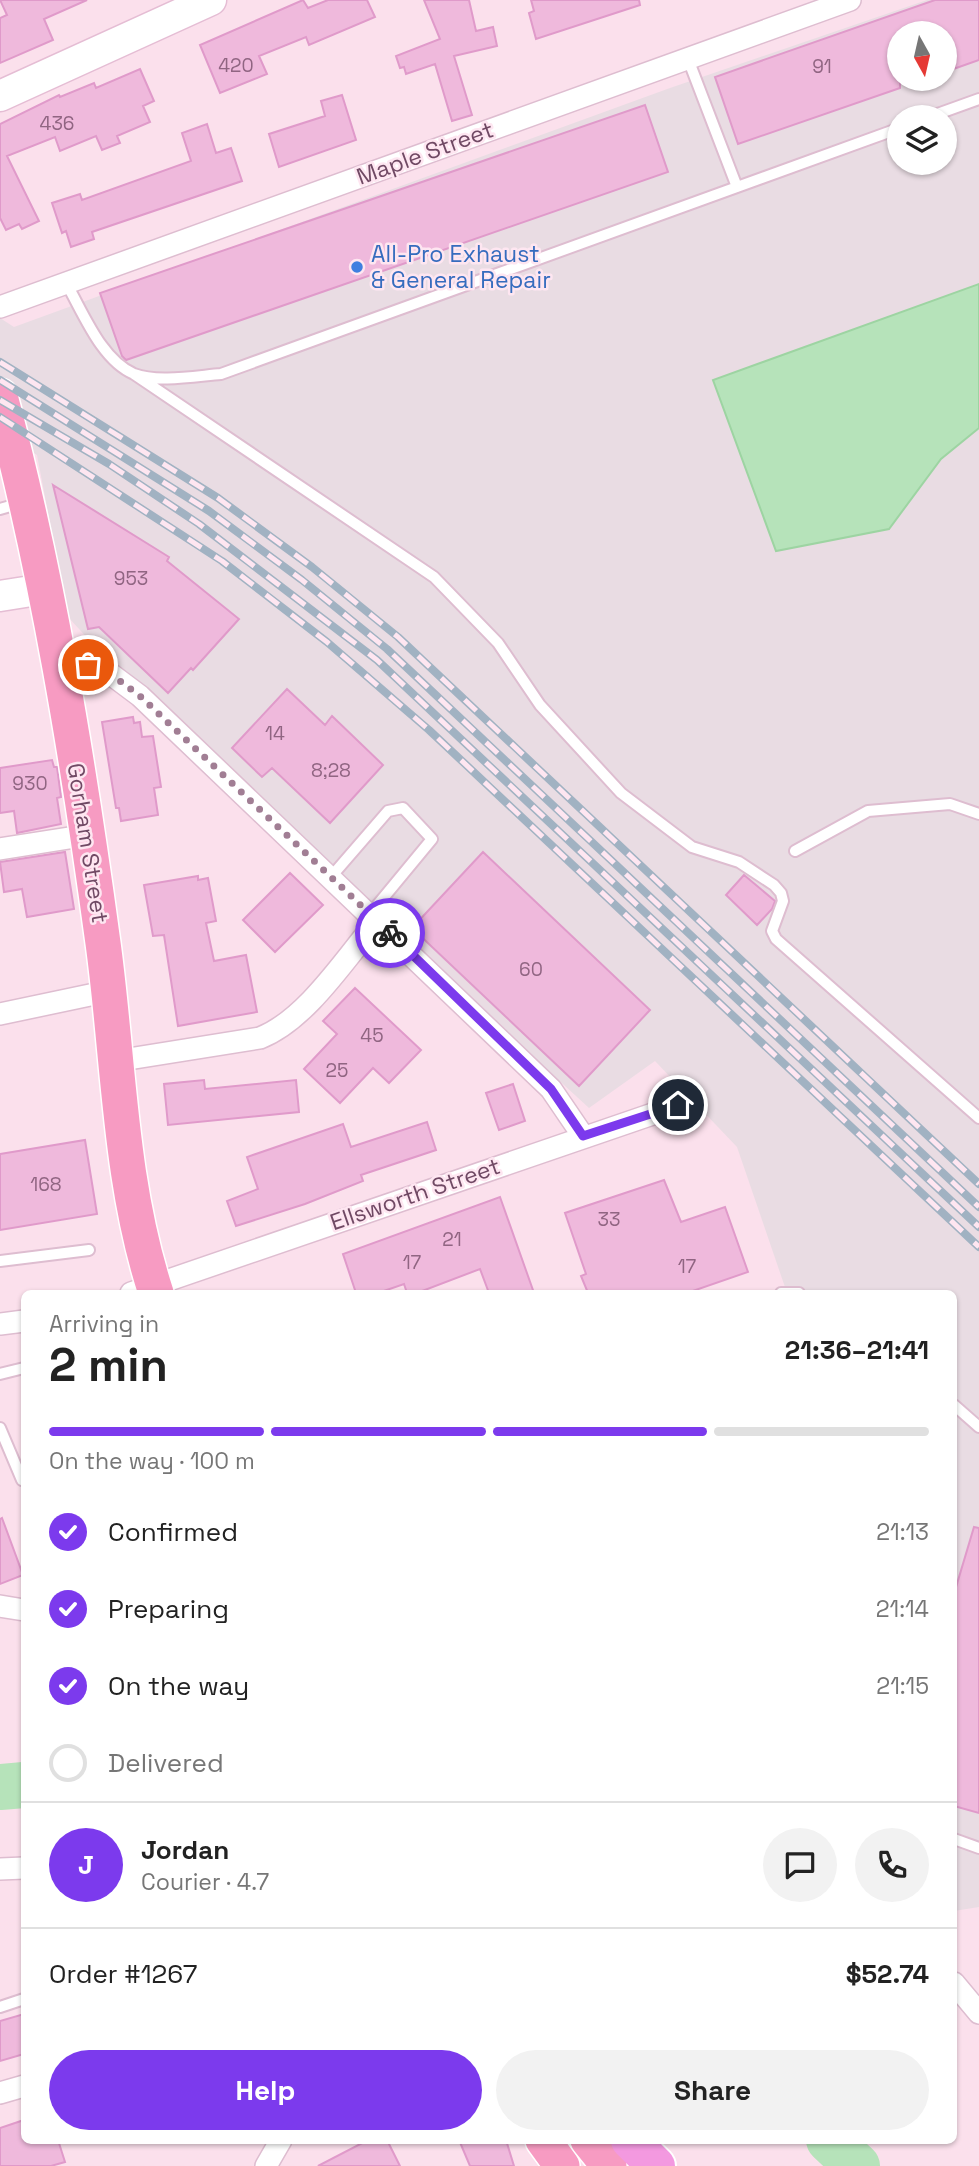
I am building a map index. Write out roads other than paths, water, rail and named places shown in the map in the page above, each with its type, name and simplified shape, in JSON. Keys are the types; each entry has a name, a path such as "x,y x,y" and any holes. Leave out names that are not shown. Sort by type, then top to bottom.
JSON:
{"highway":[{"path":"634,2144 656,2166"}],"main road":[{"name":"Gorham Street","path":"0,396 14,505 44,589 61,661 109,991 132,1207 147,1290"},
{"path":"534,2144 538,2166"},
{"path":"546,2144 562,2166"},
{"path":"591,2144 609,2166"}],"street":[{"path":"0,96 211,0"},
{"name":"Maple Street","path":"0,307 850,0"},
{"path":"0,596 44,589"},
{"path":"61,661 100,666 140,696 551,1089 583,1136"},
{"path":"0,849 88,835"},
{"path":"116,1061 260,1038 276,1032 306,1004 374,918"},
{"path":"0,1014 109,991"},
{"name":"Ellsworth Street","path":"147,1290 678,1105"},
{"path":"0,1324 21,1321"},
{"path":"0,1606 21,1610"},
{"path":"0,1869 21,1868"},
{"path":"957,1987 979,2013"},
{"path":"0,2093 21,2087"},
{"path":"267,2166 279,2144"}],"lane":[{"path":"688,59 737,187"},
{"path":"957,107 979,99"},
{"path":"134,374 177,379 220,374 887,133"},
{"path":"66,283 109,356 434,576 498,643 540,705 621,793 692,847 739,862 774,885 781,893 783,901 772,931 776,939 979,1118"},
{"path":"795,851 869,811 950,804 979,814"},
{"path":"330,878 388,811 403,808 417,820 432,839 374,918"},
{"path":"0,1261 89,1250"},
{"path":"0,1374 21,1369"},
{"path":"957,1408 979,1427"},
{"path":"0,1428 21,1478"},
{"path":"957,1840 979,1847"},
{"path":"0,2007 21,2001"}],"waterway":[{"path":"0,1787 21,1785"},
{"path":"833,2144 857,2166"}],"railway":[{"path":"0,362 218,498 312,567 398,637 979,1184"},
{"path":"0,380 209,511 302,580 387,649 979,1207"},
{"path":"0,400 109,464 199,524 377,660 979,1227"},
{"path":"0,417 222,561 327,642 429,730 979,1247"}],"place":[{"name":"All-Pro Exhaust & General Repair","path":"357,267"}]}
